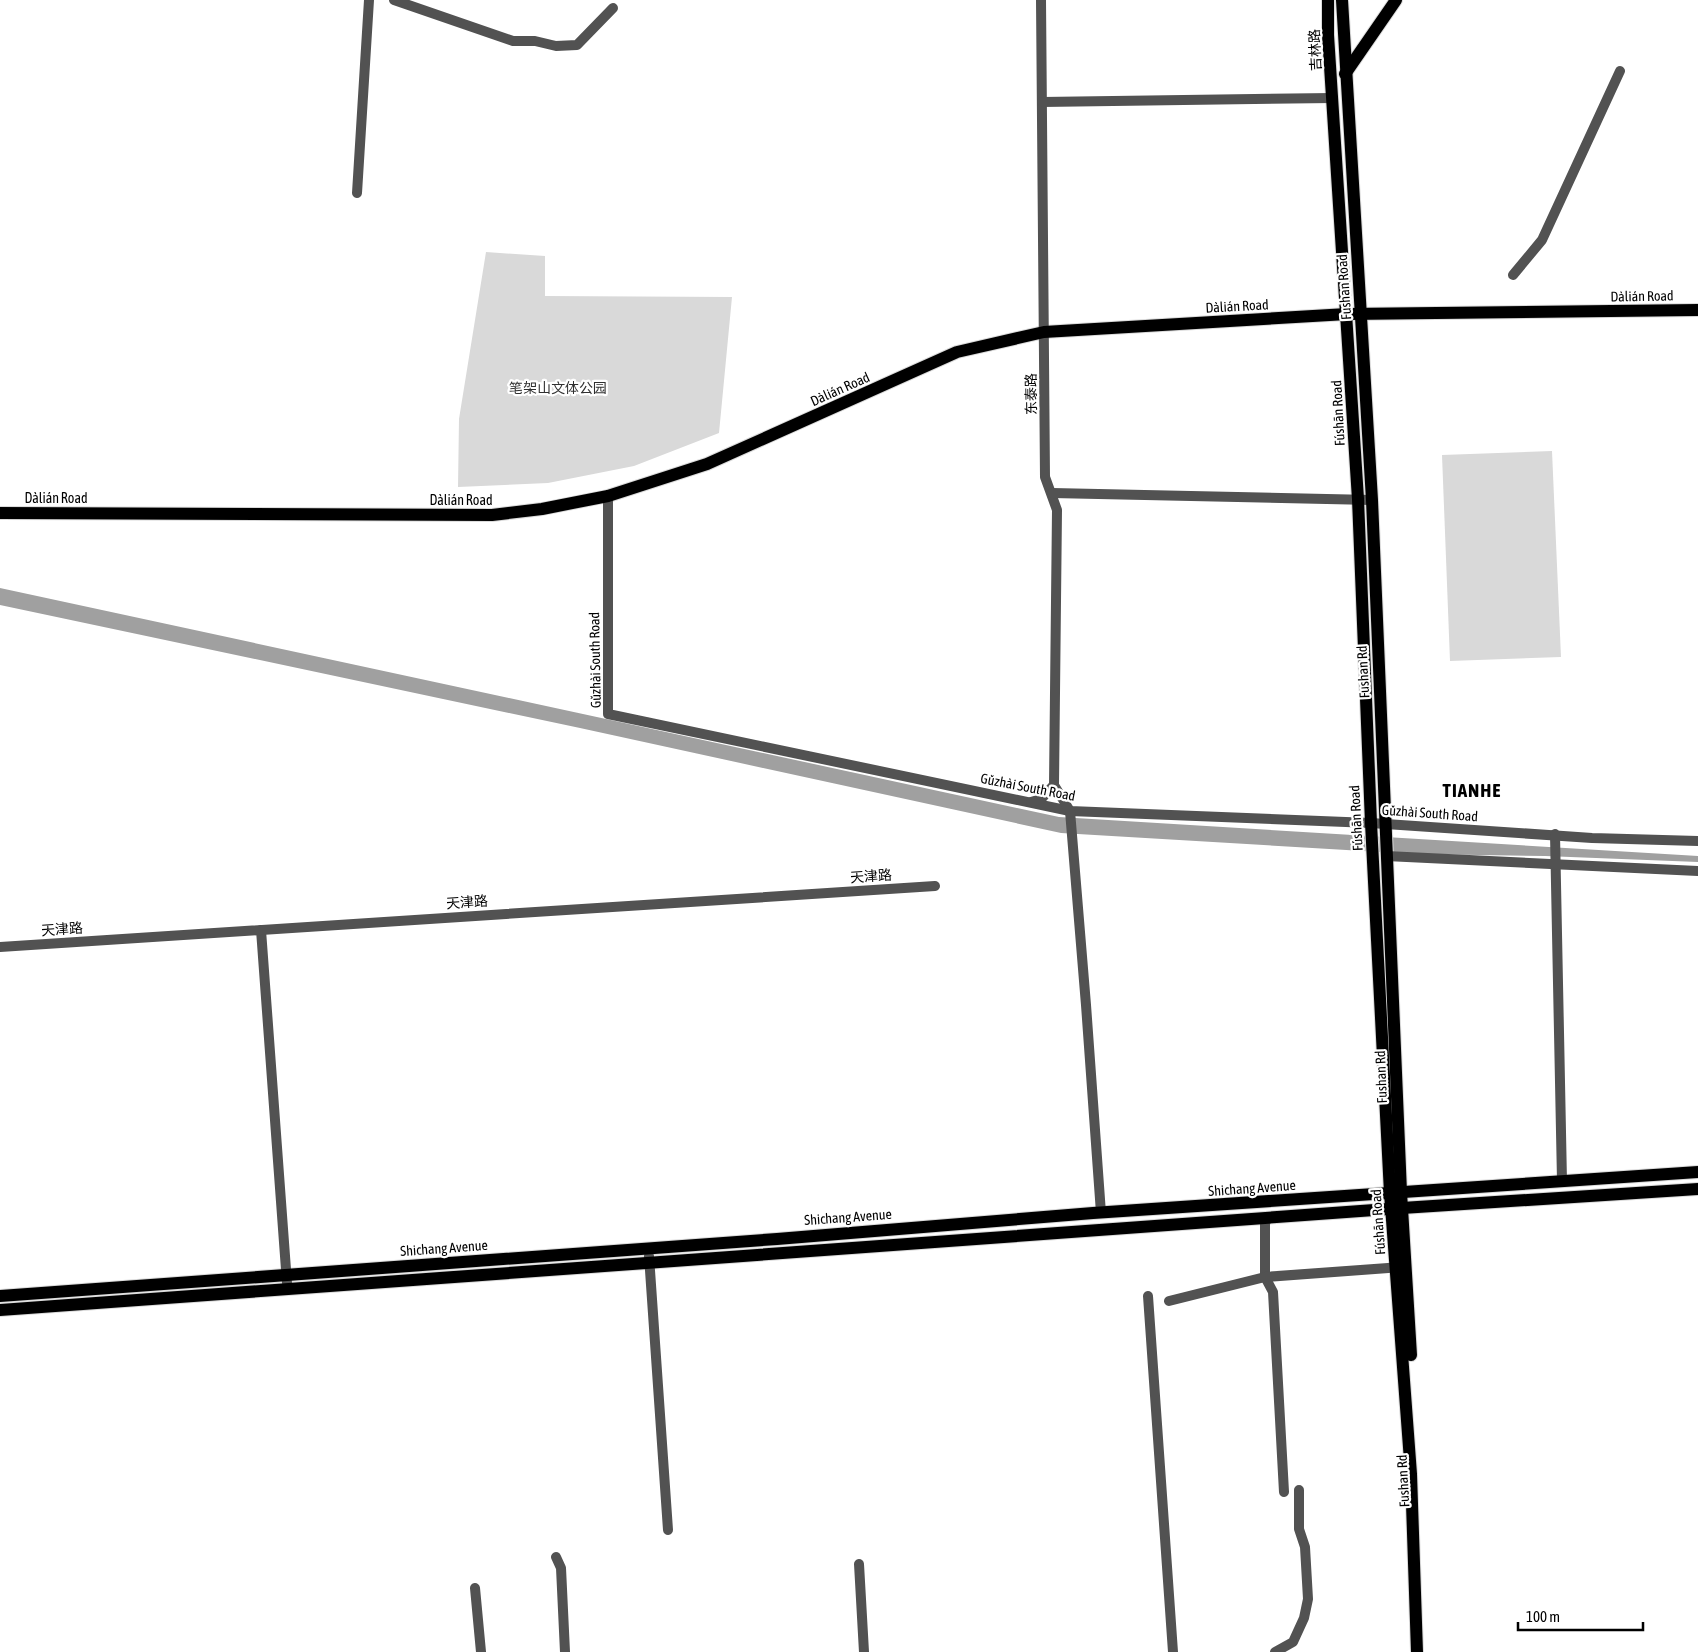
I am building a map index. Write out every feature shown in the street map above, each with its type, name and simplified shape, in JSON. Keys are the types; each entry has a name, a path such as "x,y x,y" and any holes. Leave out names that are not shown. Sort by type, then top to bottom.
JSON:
{"main road":[{"name":"吉林路","path":"1328,0 1333,98"},
{"path":"1342,0 1346,73"},
{"path":"1333,98 1346,73 1396,0"},
{"name":"Fushan Road","path":"1346,73 1372,500"},
{"name":"Fúshān Road","path":"1333,98 1358,499 1371,826 1395,1192"},
{"name":"Dàlián Road","path":"0,513 492,515 542,509 608,496 707,464 958,352 1044,332 1347,314 1698,310"},
{"name":"Fushan Rd","path":"1372,500 1386,827 1395,1192 1418,1472 1425,1652"},
{"name":"Shichang Avenue","path":"0,1296 1101,1213 1698,1172"},
{"path":"0,1310 1698,1189"},
{"name":"Fúshān Road","path":"1401,1267 1417,1652"}],"street":[{"path":"357,193 369,0"},
{"path":"394,0 513,42 534,41 556,46 577,45 613,8"},
{"name":"东泰路","path":"1041,0 1045,477 1057,510 1054,785"},
{"path":"1513,275 1542,240 1620,71"},
{"path":"1042,102 1333,98"},
{"path":"1052,493 1372,500"},
{"name":"Gǔzhài South Road","path":"608,496 608,714 1030,802 1070,813 1371,826 1555,839 1592,838 1698,842"},
{"path":"1030,802 1041,799 1054,785 1070,813 1101,1213"},
{"path":"1555,839 1562,1182"},
{"path":"1386,856 1555,861 1698,871"},
{"name":"天津路","path":"0,948 935,886"},
{"path":"261,930 288,1289"},
{"path":"1264,1219 1265,1277 1273,1292 1284,1492"},
{"path":"649,1247 668,1530"},
{"path":"1169,1301 1265,1277 1401,1267"},
{"path":"1148,1296 1172,1652"},
{"path":"1274,1652 1293,1642 1304,1618 1308,1598 1306,1547 1299,1529 1299,1490"},
{"path":"556,1557 561,1568 565,1652"},
{"path":"859,1564 864,1652"},
{"path":"475,1588 481,1652"}],"green space":[{"name":"笔架山文体公园","path":"486,252 545,256 545,296 732,297 719,433 634,466 548,483 458,487 459,419"},
{"path":"1552,451 1561,657 1450,661 1442,455"}],"shaded area":[{"path":"0,588 1059,817 1698,856 1698,862 1545,856 1414,854 1061,833 580,728 0,605"}],"district":[{"name":"TIANHE","path":"1472,790"}]}
